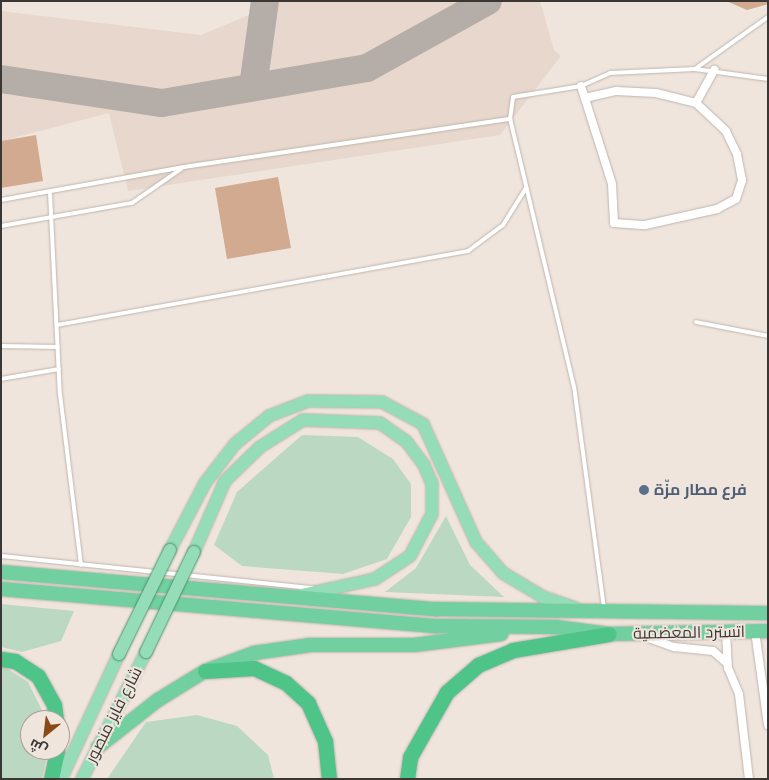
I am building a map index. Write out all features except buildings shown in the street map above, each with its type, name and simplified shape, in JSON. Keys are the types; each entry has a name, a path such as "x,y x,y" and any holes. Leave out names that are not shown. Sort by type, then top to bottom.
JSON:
{"highway":[{"path":"1,572 289,598 437,609 768,613"},
{"path":"1,588 436,626 556,628"},
{"path":"98,747 158,700 205,671 254,653 310,645 414,645 556,628"},
{"name":"اتسترد المعضمية","path":"556,628 609,634 761,631"},
{"path":"407,779 410,757 447,692 478,665 513,650 609,634"},
{"path":"1,659 14,661 38,676 55,710"},
{"path":"205,671 254,668 286,683 308,704 325,741 328,779"},
{"path":"51,779 55,760"}],"main road":[{"name":"شارع فايز منصور","path":"61,779 119,654 170,550 206,483 235,444 270,416 308,401 382,402 423,424 476,542 503,573 544,597 579,610"},
{"name":"شارع فايز منصور","path":"82,779 194,552 225,481 260,447 303,420 380,423 406,442 424,465 432,484 432,514 410,556 375,580 289,598"}],"street":[{"path":"696,103 714,70"},
{"path":"581,86 612,184 614,223 645,226 717,209 736,199 742,180 738,154 726,131 696,103 670,94 616,91 585,98"},
{"path":"761,631 768,724"},
{"path":"726,632 727,663 739,694 749,779"},
{"path":"639,634 674,647 714,651 727,663"}],"lane":[{"path":"695,69 768,17"},
{"path":"604,610 574,387 510,119 513,97 581,86 610,73 695,69 714,70 768,79"},
{"path":"1,200 50,194 184,167 510,119"},
{"path":"1,226 132,203 184,167"},
{"path":"57,325 468,251 502,225 526,188"},
{"path":"50,194 59,369 81,565"},
{"path":"696,322 768,336"},
{"path":"1,346 58,347"},
{"path":"1,379 59,369"},
{"path":"1,556 325,589"}],"shaded area":[{"path":"282,1 540,1 554,50 561,56 500,135 128,191 109,113 1,141 1,11 201,35"}],"green space":[{"path":"302,435 358,437 393,459 411,484 411,517 387,559 343,574 242,566 214,545 237,492"},
{"path":"446,516 470,565 504,597 385,592 416,568"},
{"path":"1,604 74,611 61,641 22,652 1,647"},
{"path":"1,665 28,682 42,710 20,710 20,760 46,760 42,779 1,779"},
{"path":"197,715 237,726 268,755 274,779 107,779 146,722"}],"taxiway":[{"path":"253,87 265,1"},
{"path":"1,79 162,103 367,68 488,1"}],"place":[{"name":"فرع مطار مزّة","path":"644,490"}]}
